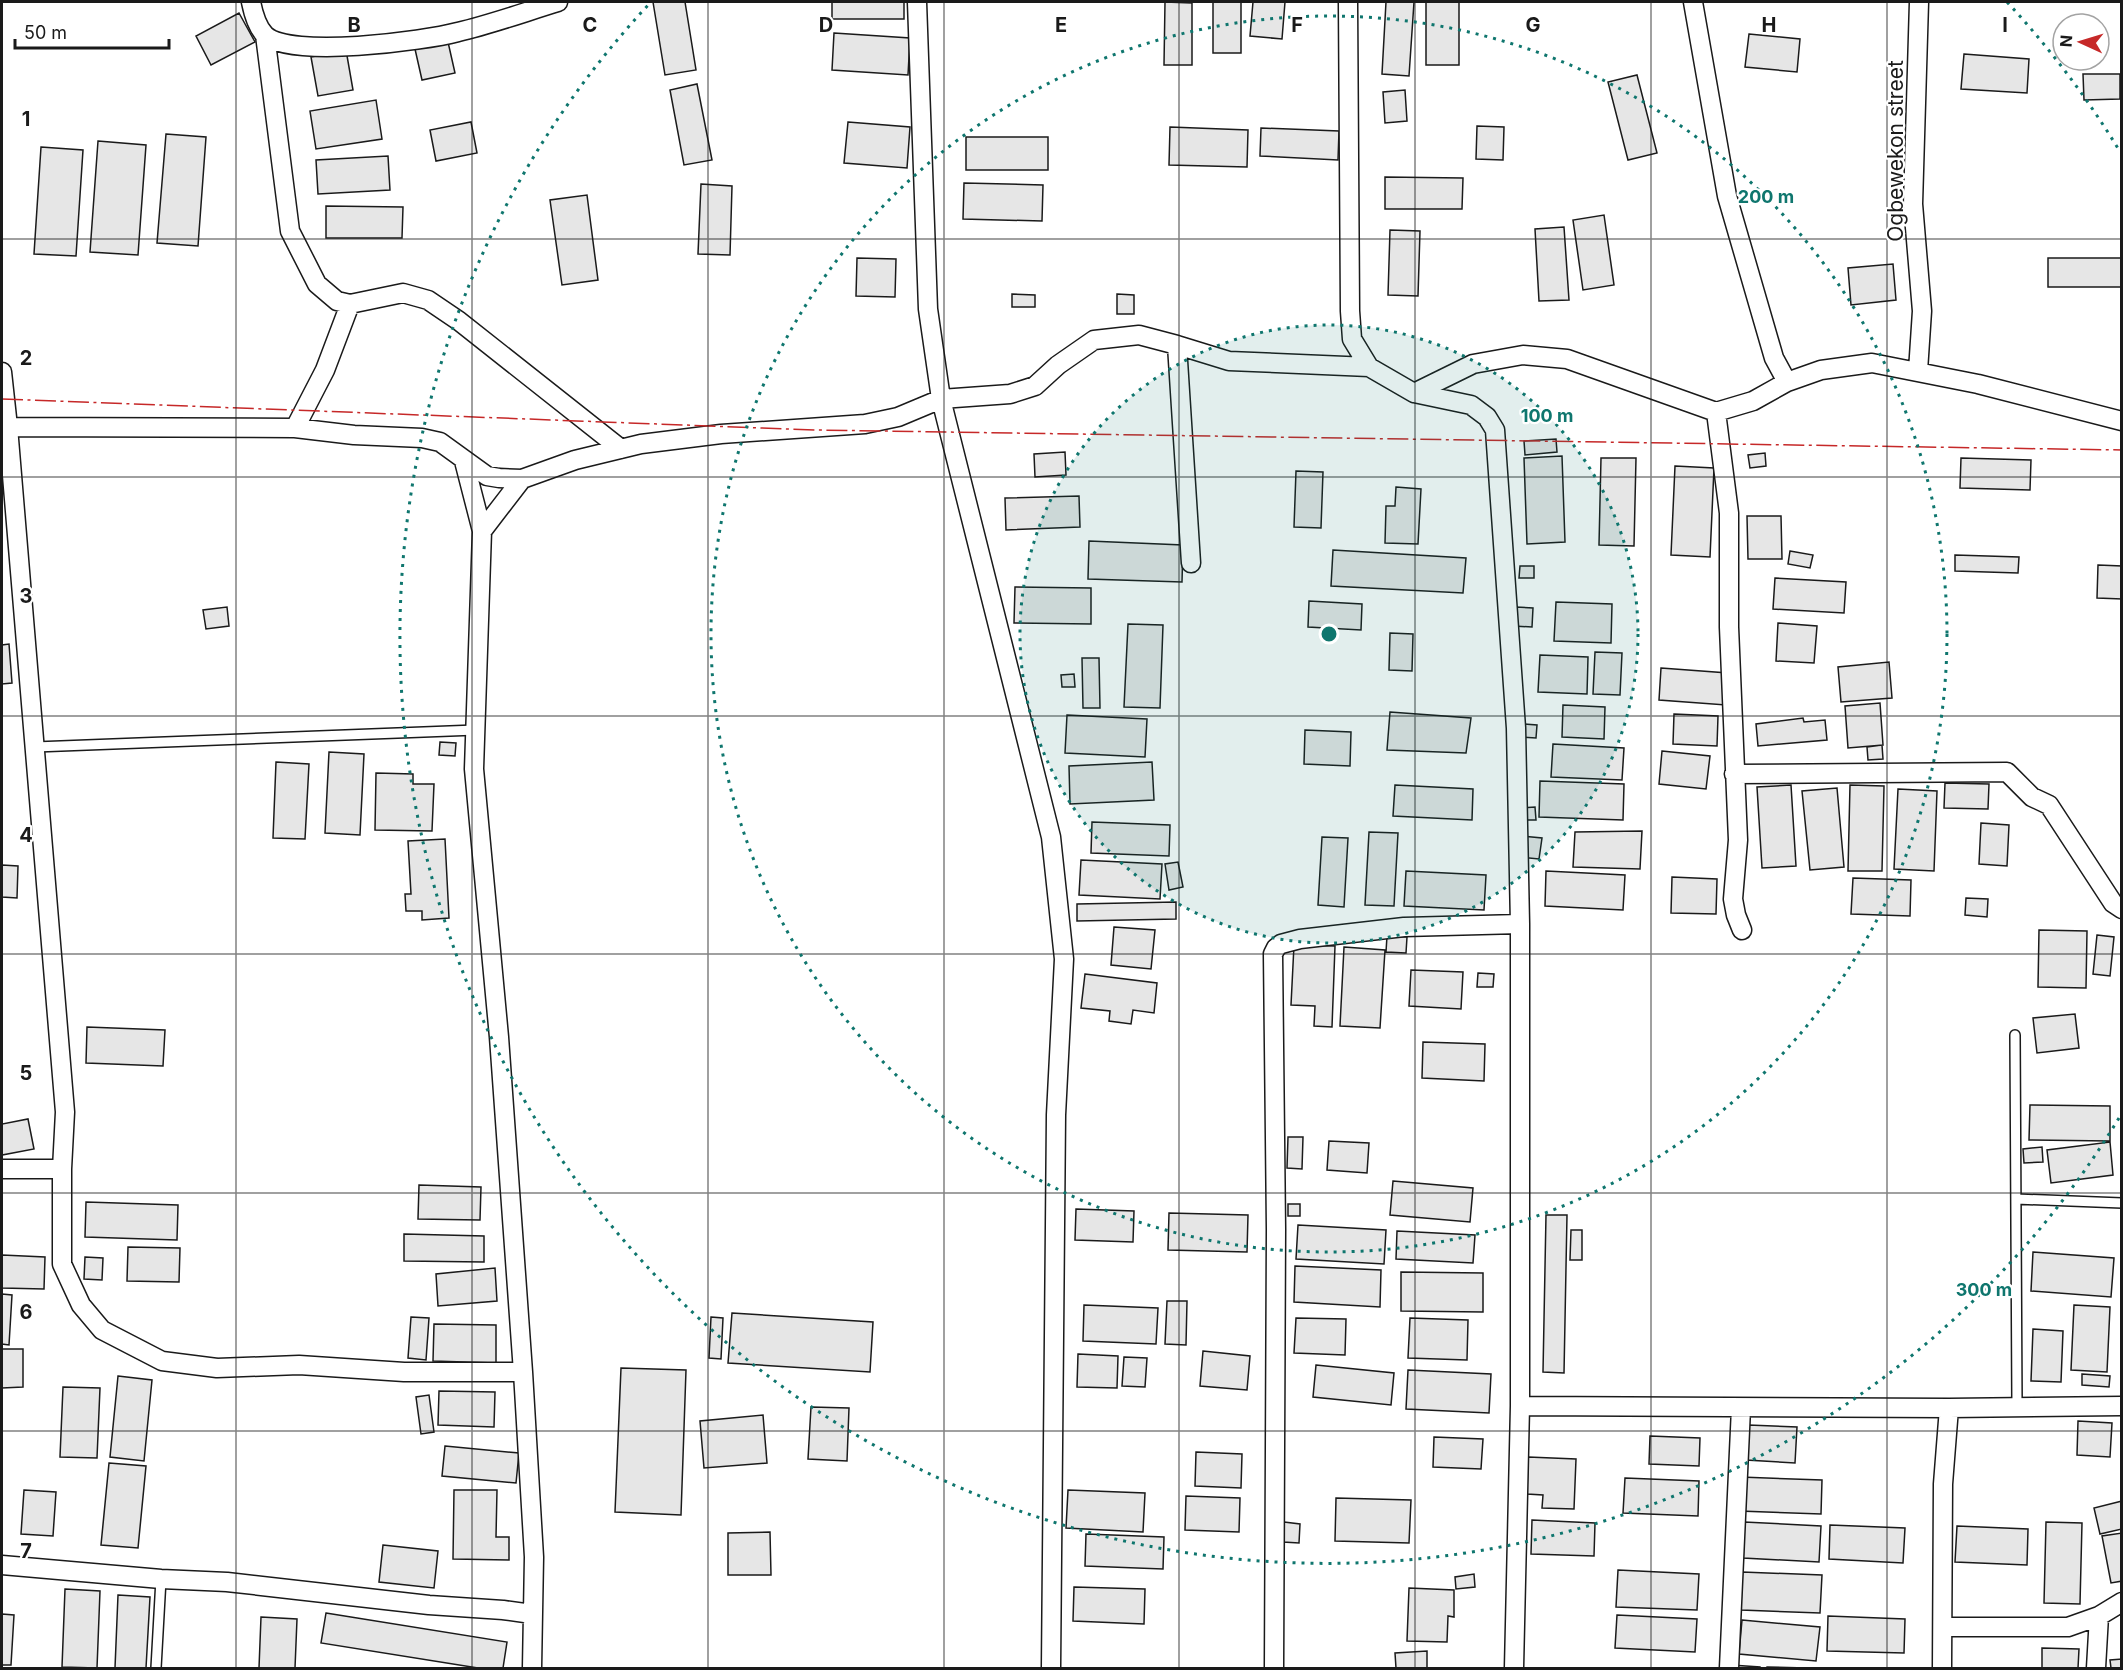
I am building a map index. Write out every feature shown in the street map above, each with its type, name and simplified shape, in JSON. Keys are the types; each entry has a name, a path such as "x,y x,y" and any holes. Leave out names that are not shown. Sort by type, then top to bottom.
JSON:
{"street":[{"path":"250,2 253,13 265,35 290,231 317,284 338,301 350,304 403,294 428,300 459,321 621,449"},
{"path":"265,35 279,42 300,46 377,45 457,33 558,2"},
{"path":"917,2 928,309 941,399 1051,837 1064,959 1056,1115 1051,1668"},
{"path":"1348,2 1350,311 1352,339 1369,367"},
{"path":"1693,2 1727,196 1774,358 1787,382"},
{"name":"Ogbewekon street","path":"1918,2 1913,204 1922,311 1918,371"},
{"path":"295,428 325,370 350,304"},
{"path":"5,427 295,428 354,435 422,438 440,442 487,476 522,479 575,460 641,444 721,434 865,424 898,417 941,399 1010,394 1035,386 1058,365 1094,340 1139,335 1229,361 1369,367 1414,393 1471,405 1487,417 1495,430 1516,728 1520,924 1520,1406 1514,1668"},
{"path":"1177,345 1191,563"},
{"path":"1414,393 1473,364 1522,355 1567,359 1716,412 1753,401 1787,382 1821,370 1872,363 1978,384 2121,421"},
{"path":"2,372 64,1112 62,1264 81,1305 102,1330 162,1361 217,1368 299,1365 404,1372 523,1372"},
{"path":"1716,412 1729,513 1729,627 1738,840 1733,898 1742,930"},
{"path":"464,460 482,531 474,769 499,1037 523,1372 534,1557 532,1668"},
{"path":"482,531 522,479"},
{"path":"1734,774 2007,772 2032,797 2049,806 2113,903 2121,909"},
{"path":"1274,1668 1276,1229 1273,954 1275,948 1281,944 1300,939 1404,927 1520,924"},
{"path":"2,1169 62,1169"},
{"path":"1520,1406 1741,1408 2121,1406"},
{"path":"1729,1668 1741,1408"},
{"path":"1942,1668 1943,1484 1949,1408"},
{"path":"2,1565 161,1579 227,1582 532,1614"},
{"path":"1943,1627 2068,1627 2099,1616 2121,1602"},
{"path":"2096,1668 2099,1616"}],"lane":[{"path":"35,747 476,730"},
{"path":"2015,1035 2017,1407"},
{"path":"2016,1199 2121,1203"},
{"path":"156,1668 161,1579"}],"building":[{"path":"653,2 685,2 696,70 665,75"},
{"path":"832,2 904,2 904,19 832,19"},
{"path":"1165,2 1192,3 1192,65 1164,65"},
{"path":"1213,2 1241,2 1241,53 1213,53"},
{"path":"1253,2 1285,2 1282,39 1250,36"},
{"path":"1386,2 1414,2 1409,76 1382,74"},
{"path":"1426,2 1459,2 1459,65 1426,65"},
{"path":"239,13 255,42 211,65 196,36"},
{"path":"834,33 910,38 908,75 832,70"},
{"path":"1749,34 1800,39 1797,72 1745,67"},
{"path":"448,42 455,73 422,80 415,49"},
{"path":"346,50 353,90 318,96 311,57"},
{"path":"1964,54 2029,59 2027,93 1961,89"},
{"path":"2083,74 2120,74 2120,99 2084,100"},
{"path":"1637,75 1657,153 1628,160 1608,82"},
{"path":"697,84 712,160 684,165 670,90"},
{"path":"1405,90 1407,121 1385,123 1383,92"},
{"path":"376,100 382,139 316,149 310,111"},
{"path":"471,122 477,153 436,161 430,130"},
{"path":"848,122 910,127 907,168 844,163"},
{"path":"1477,126 1504,127 1503,160 1476,159"},
{"path":"1170,127 1248,130 1247,167 1169,165"},
{"path":"1261,128 1339,131 1338,160 1260,156"},
{"path":"166,134 206,137 198,246 157,243"},
{"path":"966,137 1048,137 1048,170 966,170"},
{"path":"98,141 146,145 138,255 90,252"},
{"path":"41,147 83,150 76,256 34,254"},
{"path":"388,156 390,190 318,194 316,160"},
{"path":"1385,177 1463,178 1462,209 1385,209"},
{"path":"964,183 1043,185 1042,221 963,219"},
{"path":"701,184 732,186 730,255 698,254"},
{"path":"587,195 598,280 562,285 550,200"},
{"path":"326,206 403,207 402,238 326,238"},
{"path":"1604,215 1614,285 1583,290 1573,220"},
{"path":"1564,227 1569,300 1539,301 1535,229"},
{"path":"1390,230 1420,231 1418,296 1388,295"},
{"path":"857,258 896,259 895,297 856,296"},
{"path":"2048,258 2122,258 2122,287 2048,287"},
{"path":"1893,264 1896,300 1851,305 1848,268"},
{"path":"1012,294 1035,295 1035,307 1012,307"},
{"path":"1117,294 1134,295 1134,314 1117,314"},
{"path":"1556,439 1557,452 1525,455 1524,441"},
{"path":"1065,452 1066,475 1035,477 1034,454"},
{"path":"1765,453 1766,466 1750,468 1748,455"},
{"path":"1562,456 1565,542 1527,544 1524,458"},
{"path":"1601,458 1636,458 1634,546 1599,545"},
{"path":"1961,458 2031,460 2030,490 1960,488"},
{"path":"1675,466 1714,468 1710,557 1671,555"},
{"path":"1296,471 1323,472 1321,528 1294,527"},
{"path":"1396,487 1421,489 1418,544 1385,543 1386,506 1395,506"},
{"path":"1079,496 1080,527 1006,530 1005,498"},
{"path":"1747,516 1781,516 1782,559 1748,559"},
{"path":"1089,541 1183,545 1182,582 1088,579"},
{"path":"1333,550 1466,558 1463,593 1331,586"},
{"path":"1790,551 1813,555 1810,568 1788,564"},
{"path":"1955,555 2019,557 2018,573 1955,571"},
{"path":"2098,565 2122,566 2122,599 2097,598"},
{"path":"1520,566 1534,566 1534,578 1519,578"},
{"path":"1775,578 1846,582 1844,613 1773,609"},
{"path":"1015,587 1091,588 1091,624 1014,623"},
{"path":"1309,601 1362,604 1361,630 1308,627"},
{"path":"1556,602 1612,604 1611,643 1554,641"},
{"path":"227,607 229,626 206,629 203,610"},
{"path":"1515,607 1533,608 1532,627 1513,626"},
{"path":"1778,623 1817,626 1814,663 1776,661"},
{"path":"1128,624 1163,625 1160,708 1124,707"},
{"path":"1390,633 1413,634 1412,671 1389,670"},
{"path":"9,644 12,683 2,684 2,645"},
{"path":"1595,652 1622,653 1620,695 1593,694"},
{"path":"1540,655 1588,657 1587,694 1538,692"},
{"path":"1082,658 1099,658 1100,708 1083,708"},
{"path":"1889,662 1892,698 1841,702 1838,667"},
{"path":"1661,668 1728,673 1726,705 1659,700"},
{"path":"1074,674 1075,687 1062,687 1061,675"},
{"path":"1880,703 1883,745 1848,748 1845,706"},
{"path":"1563,705 1605,707 1604,739 1562,737"},
{"path":"1390,712 1471,718 1466,753 1387,750"},
{"path":"1674,714 1718,716 1717,746 1673,744"},
{"path":"1067,715 1147,719 1145,757 1065,753"},
{"path":"1803,718 1804,722 1825,720 1827,740 1758,746 1756,724"},
{"path":"1523,724 1537,725 1536,738 1522,737"},
{"path":"1305,730 1351,732 1350,766 1304,764"},
{"path":"440,742 456,743 455,756 439,755"},
{"path":"1553,744 1624,748 1622,780 1551,777"},
{"path":"1882,745 1883,759 1868,760 1867,747"},
{"path":"1662,751 1710,756 1706,789 1659,784"},
{"path":"329,752 364,754 360,835 325,833"},
{"path":"276,762 309,764 305,839 273,838"},
{"path":"1152,762 1154,800 1070,804 1069,766"},
{"path":"376,773 413,774 413,784 434,784 432,831 375,830"},
{"path":"1540,781 1624,784 1623,820 1539,817"},
{"path":"1945,783 1989,784 1988,809 1944,808"},
{"path":"1395,785 1473,789 1472,820 1393,816"},
{"path":"1791,785 1796,866 1762,868 1757,787"},
{"path":"1850,785 1884,786 1882,871 1848,871"},
{"path":"1837,788 1844,867 1810,870 1802,791"},
{"path":"1898,789 1937,791 1934,871 1894,869"},
{"path":"1535,807 1536,820 1522,820 1521,808"},
{"path":"1092,822 1170,825 1169,856 1091,853"},
{"path":"1981,823 2009,825 2007,866 1979,864"},
{"path":"1642,831 1640,869 1573,867 1575,832"},
{"path":"1369,832 1398,833 1394,906 1365,905"},
{"path":"1521,836 1542,838 1539,859 1519,857"},
{"path":"1322,837 1348,838 1344,907 1318,905"},
{"path":"445,839 449,918 422,920 422,911 406,911 405,894 411,894 408,841"},
{"path":"1081,860 1162,864 1160,899 1079,895"},
{"path":"1178,862 1183,887 1169,890 1165,864"},
{"path":"2,865 18,866 17,898 2,897"},
{"path":"1406,871 1486,875 1484,910 1404,906"},
{"path":"1546,871 1625,875 1623,910 1545,906"},
{"path":"1672,877 1717,879 1716,914 1671,913"},
{"path":"1853,878 1911,880 1910,916 1851,914"},
{"path":"1966,898 1988,899 1987,917 1965,915"},
{"path":"1176,902 1176,919 1077,921 1077,904"},
{"path":"1114,927 1155,930 1151,969 1111,965"},
{"path":"2039,930 2087,931 2086,988 2038,987"},
{"path":"2097,935 2114,937 2110,976 2093,974"},
{"path":"1387,936 1407,937 1406,953 1386,952"},
{"path":"1294,945 1335,946 1332,1027 1314,1026 1315,1006 1291,1005"},
{"path":"1344,947 1385,950 1380,1028 1340,1026"},
{"path":"1411,970 1463,972 1461,1009 1409,1006"},
{"path":"1478,973 1494,974 1493,987 1477,987"},
{"path":"1085,974 1157,983 1154,1013 1133,1010 1131,1024 1109,1021 1110,1011 1081,1008"},
{"path":"2075,1014 2079,1048 2037,1053 2033,1018"},
{"path":"87,1027 165,1030 163,1066 86,1063"},
{"path":"1423,1042 1485,1044 1484,1081 1422,1078"},
{"path":"2030,1105 2110,1106 2110,1141 2029,1140"},
{"path":"28,1119 34,1149 2,1155 2,1124"},
{"path":"1288,1137 1303,1137 1302,1169 1287,1168"},
{"path":"1329,1141 1369,1143 1367,1173 1327,1170"},
{"path":"2110,1142 2113,1175 2051,1183 2047,1150"},
{"path":"2042,1147 2043,1162 2024,1163 2023,1149"},
{"path":"1393,1181 1473,1188 1470,1222 1390,1215"},
{"path":"419,1185 481,1187 480,1220 418,1219"},
{"path":"86,1202 178,1205 177,1240 85,1237"},
{"path":"1288,1204 1300,1204 1300,1216 1288,1216"},
{"path":"1076,1209 1134,1211 1133,1242 1075,1240"},
{"path":"1169,1213 1248,1215 1247,1252 1168,1250"},
{"path":"1546,1215 1567,1215 1564,1373 1543,1372"},
{"path":"1298,1225 1386,1230 1384,1264 1296,1259"},
{"path":"1571,1230 1582,1230 1582,1260 1570,1260"},
{"path":"1397,1231 1475,1235 1473,1263 1396,1259"},
{"path":"404,1234 484,1236 484,1262 404,1261"},
{"path":"128,1247 180,1248 179,1282 127,1281"},
{"path":"2033,1252 2114,1258 2111,1297 2031,1291"},
{"path":"2,1255 45,1257 44,1289 2,1288"},
{"path":"85,1257 103,1258 102,1280 84,1279"},
{"path":"1295,1266 1381,1270 1380,1307 1294,1302"},
{"path":"495,1268 497,1301 438,1306 436,1274"},
{"path":"1401,1272 1483,1273 1483,1312 1401,1311"},
{"path":"2,1294 12,1295 9,1345 2,1344"},
{"path":"1167,1301 1187,1301 1186,1345 1165,1344"},
{"path":"1084,1305 1158,1308 1156,1344 1083,1341"},
{"path":"2074,1305 2110,1307 2107,1372 2071,1370"},
{"path":"732,1313 873,1322 870,1372 728,1363"},
{"path":"411,1317 429,1318 426,1360 408,1358"},
{"path":"711,1317 723,1318 721,1359 709,1358"},
{"path":"1296,1318 1346,1319 1345,1355 1294,1353"},
{"path":"1410,1318 1468,1320 1467,1360 1408,1358"},
{"path":"434,1324 496,1325 496,1363 433,1361"},
{"path":"2033,1329 2063,1331 2061,1382 2031,1381"},
{"path":"2,1349 23,1349 23,1387 2,1388"},
{"path":"1203,1351 1250,1356 1247,1390 1200,1386"},
{"path":"1078,1354 1118,1356 1117,1388 1077,1387"},
{"path":"1124,1357 1147,1358 1145,1387 1122,1386"},
{"path":"1316,1365 1394,1373 1391,1405 1313,1397"},
{"path":"621,1368 686,1370 681,1515 615,1512"},
{"path":"1408,1370 1491,1374 1489,1413 1406,1409"},
{"path":"2082,1374 2110,1376 2109,1387 2082,1385"},
{"path":"118,1376 152,1380 144,1461 110,1457"},
{"path":"63,1387 100,1388 97,1458 60,1457"},
{"path":"439,1391 495,1392 494,1427 438,1425"},
{"path":"429,1395 434,1432 421,1434 416,1397"},
{"path":"811,1407 849,1408 847,1461 808,1459"},
{"path":"763,1415 767,1463 704,1468 700,1421"},
{"path":"2078,1421 2112,1423 2110,1457 2077,1455"},
{"path":"1748,1425 1797,1427 1795,1463 1746,1460"},
{"path":"1650,1436 1700,1438 1699,1466 1649,1464"},
{"path":"1434,1437 1483,1439 1481,1469 1433,1467"},
{"path":"445,1446 519,1453 516,1483 442,1476"},
{"path":"1196,1452 1242,1454 1241,1488 1195,1486"},
{"path":"1528,1457 1576,1459 1574,1509 1542,1508 1543,1495 1527,1494"},
{"path":"109,1463 146,1466 138,1548 101,1545"},
{"path":"1740,1477 1822,1480 1821,1514 1739,1511"},
{"path":"1625,1478 1699,1481 1698,1516 1623,1513"},
{"path":"24,1490 56,1492 53,1536 21,1534"},
{"path":"454,1490 497,1490 496,1537 509,1537 509,1560 453,1559"},
{"path":"1068,1490 1145,1493 1143,1532 1066,1528"},
{"path":"1186,1496 1240,1498 1239,1532 1185,1530"},
{"path":"1336,1498 1411,1500 1409,1543 1335,1541"},
{"path":"2122,1501 2122,1529 2100,1534 2094,1508"},
{"path":"1532,1520 1595,1523 1594,1556 1531,1554"},
{"path":"1284,1522 1300,1524 1299,1543 1283,1542"},
{"path":"1744,1522 1821,1526 1819,1562 1743,1558"},
{"path":"2046,1522 2082,1523 2080,1604 2044,1603"},
{"path":"1830,1525 1905,1528 1903,1563 1829,1559"},
{"path":"1957,1526 2028,1529 2027,1565 1955,1562"},
{"path":"770,1532 771,1575 728,1575 728,1533"},
{"path":"2122,1533 2122,1581 2111,1583 2102,1536"},
{"path":"1086,1534 1164,1537 1163,1569 1085,1566"},
{"path":"383,1545 438,1551 434,1588 379,1582"},
{"path":"1618,1570 1699,1574 1697,1610 1616,1607"},
{"path":"1742,1572 1822,1575 1820,1613 1741,1610"},
{"path":"1474,1574 1475,1587 1456,1589 1455,1577"},
{"path":"1074,1587 1145,1589 1144,1624 1073,1621"},
{"path":"1409,1588 1454,1590 1454,1617 1448,1616 1447,1642 1407,1641"},
{"path":"65,1589 100,1591 97,1668 62,1667"},
{"path":"118,1595 150,1597 146,1668 115,1668"},
{"path":"326,1613 507,1642 503,1668 478,1668 321,1643"},
{"path":"2,1614 14,1615 11,1665 2,1665"},
{"path":"1617,1615 1697,1619 1695,1652 1615,1648"},
{"path":"1828,1616 1905,1619 1904,1653 1827,1651"},
{"path":"261,1617 297,1619 295,1668 259,1668"},
{"path":"1742,1620 1820,1627 1816,1661 1739,1654"},
{"path":"2042,1648 2079,1649 2078,1668 2042,1668"},
{"path":"1427,1651 1427,1668 1396,1668 1395,1653"},
{"path":"2122,1659 2122,1668 2111,1668 2110,1660"},
{"path":"1731,1665 1760,1667 1760,1668 1731,1668"}],"power":[{"path":"2,399 815,430 2122,450"}]}
